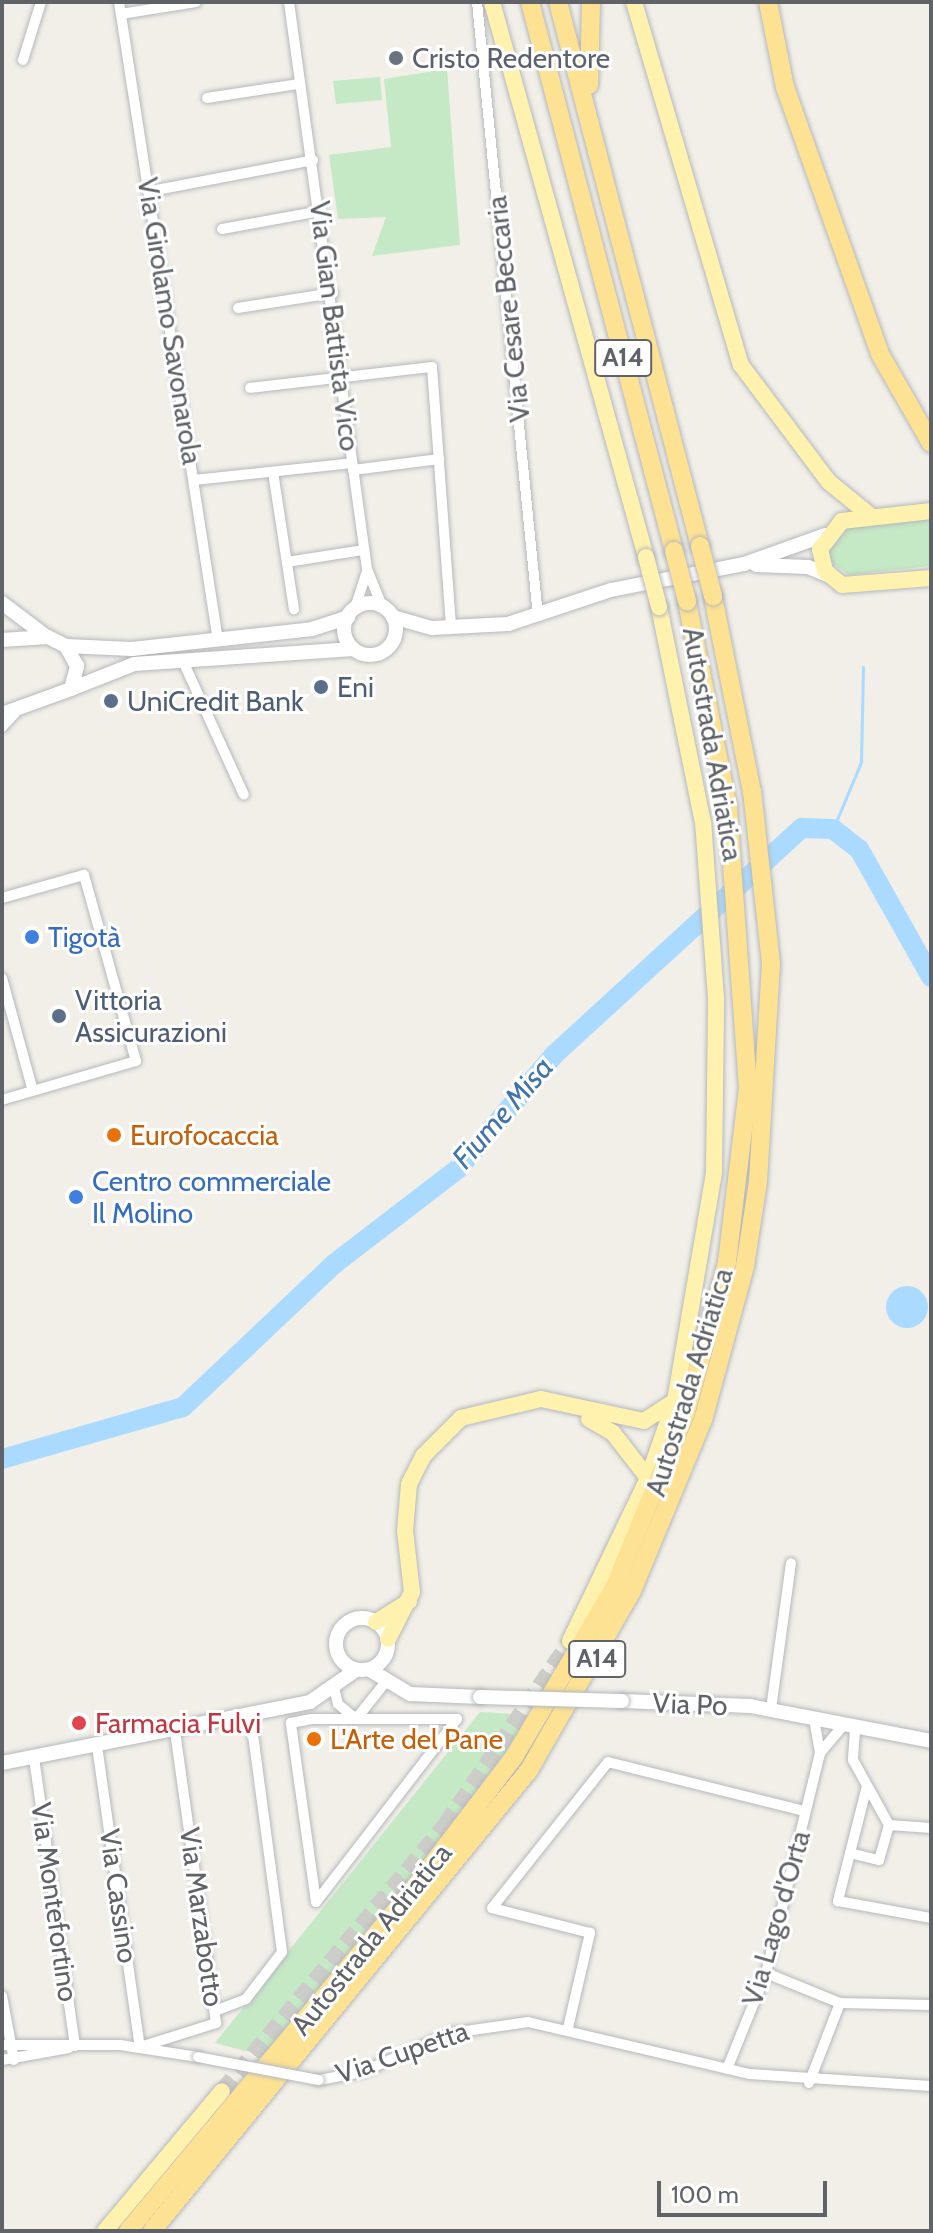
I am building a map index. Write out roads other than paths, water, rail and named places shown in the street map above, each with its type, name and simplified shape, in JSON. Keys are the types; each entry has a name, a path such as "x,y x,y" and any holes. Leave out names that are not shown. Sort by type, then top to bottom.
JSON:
{"highway":[{"name":"Autostrada Adriatica","path":"128,2231 456,1835 583,1649 615,1586 686,1412 727,1262 748,1088 744,980 728,807 687,601 530,2"},
{"name":"Autostrada Adriatica","path":"152,2231 529,1770 632,1591 703,1420 745,1266 767,1091 771,963 752,792 713,596 558,2"},
{"path":"591,2 591,120"},
{"path":"757,2 773,32"},
{"path":"768,2 785,87 880,354 927,438 931,451"}],"main road":[{"path":"492,2 659,607 703,823 716,998 714,1172 675,1401 648,1478 570,1641"},
{"path":"634,2 741,365 829,482 872,517"},
{"path":"829,482 830,530 820,556 830,576"},
{"path":"10,713 121,666 182,659 353,649 373,655 393,642 432,628 538,616 622,587 744,564 872,517 931,511"},
{"path":"744,564 808,567 849,586 931,578"},
{"path":"2,603 48,637 66,646 218,641 351,613 388,611 432,628"},
{"path":"388,611 393,642"},
{"path":"351,613 353,649"},
{"path":"2,640 48,637"},
{"path":"66,646 77,666 71,689"},
{"path":"391,1687 385,1658 388,1639 410,1600 404,1505 423,1456 461,1418 541,1399 644,1421 661,1444"},
{"path":"644,1421 675,1401"},
{"path":"571,1407 630,1451 648,1478"},
{"path":"630,1451 661,1444"},
{"path":"334,1688 342,1628 355,1619 376,1622 410,1600"},
{"path":"376,1622 388,1639"},
{"path":"339,1656 391,1687"},
{"path":"2,1763 310,1702 385,1658"},
{"name":"Via Po","path":"391,1687 480,1697 771,1709 849,1728 931,1741"},
{"path":"105,2231 222,2091"}],"street":[{"path":"23,60 41,2"},
{"name":"Via Girolamo Savonarola","path":"119,2 151,191 218,641"},
{"path":"121,14 196,2"},
{"name":"Via Gian Battista Vico","path":"289,2 345,372 352,466 367,569 388,611"},
{"name":"Via Cesare Beccaria","path":"477,2 538,616"},
{"path":"207,98 299,84"},
{"path":"151,191 313,160"},
{"path":"222,229 321,211"},
{"path":"238,308 333,293"},
{"path":"250,388 345,372 432,367 451,628"},
{"path":"194,480 439,459"},
{"path":"273,472 294,609"},
{"path":"287,562 364,550"},
{"name":"Via Gian Battista Vico","path":"351,613 367,569"},
{"path":"182,659 244,795"},
{"path":"2,727 10,713"},
{"path":"2,898 84,875 136,1057 2,1100"},
{"path":"2,978 33,1091"},
{"path":"771,1709 791,1563"},
{"path":"334,1688 338,1704 356,1719 457,1719 316,1902 291,1723 356,1719 391,1687"},
{"path":"215,2011 246,1999 282,1952 250,1713"},
{"name":"Via Lago d'Orta","path":"727,2069 766,1973 820,1753 814,1719"},
{"path":"849,1728 853,1760 889,1825 879,1860 850,1853"},
{"name":"Via Lago d'Orta","path":"820,1753 849,1728"},
{"name":"Via Marzabotto","path":"140,2047 211,2029 215,2011 175,1730"},
{"name":"Via Cassino","path":"97,1746 140,2047"},
{"name":"Via Montefortino","path":"34,1758 75,2046"},
{"name":"Via Lago d'Orta","path":"568,2028 590,1933 492,1908 608,1762 805,1811"},
{"path":"867,1786 838,1901 931,1918"},
{"path":"889,1825 931,1828"},
{"path":"766,1973 840,2003 931,2005"},
{"path":"2,1996 8,2060"},
{"path":"809,2083 840,2003"},
{"name":"Via Cupetta","path":"6,2044 140,2047 319,2080 362,2072 484,2024 568,2028 727,2069 809,2083 931,2086"},
{"name":"Via Cupetta","path":"8,2060 75,2046"}],"water":[{"path":"907,1286 922,1292 928,1307 922,1322 907,1328 892,1322 886,1307 892,1292"}],"waterway":[{"path":"833,829 861,762 863,667"},
{"name":"Fiume Misa","path":"2,1459 183,1407 334,1264 458,1169 555,1054 802,828 833,829 859,849 931,977"}],"tunnel":[{"path":"222,2091 445,1825 570,1641"}],"place":[{"name":"Cristo Redentore","path":"396,58"},
{"name":"Eni","path":"321,687"},
{"name":"UniCredit Bank","path":"111,701"},
{"name":"Tigotà","path":"32,937"},
{"name":"Vittoria Assicurazioni","path":"59,1016"},
{"name":"Eurofocaccia","path":"114,1135"},
{"name":"Centro commerciale Il Molino","path":"76,1197"},
{"name":"Farmacia Fulvi","path":"79,1723"},
{"name":"L'Arte del Pane","path":"314,1739"}]}
